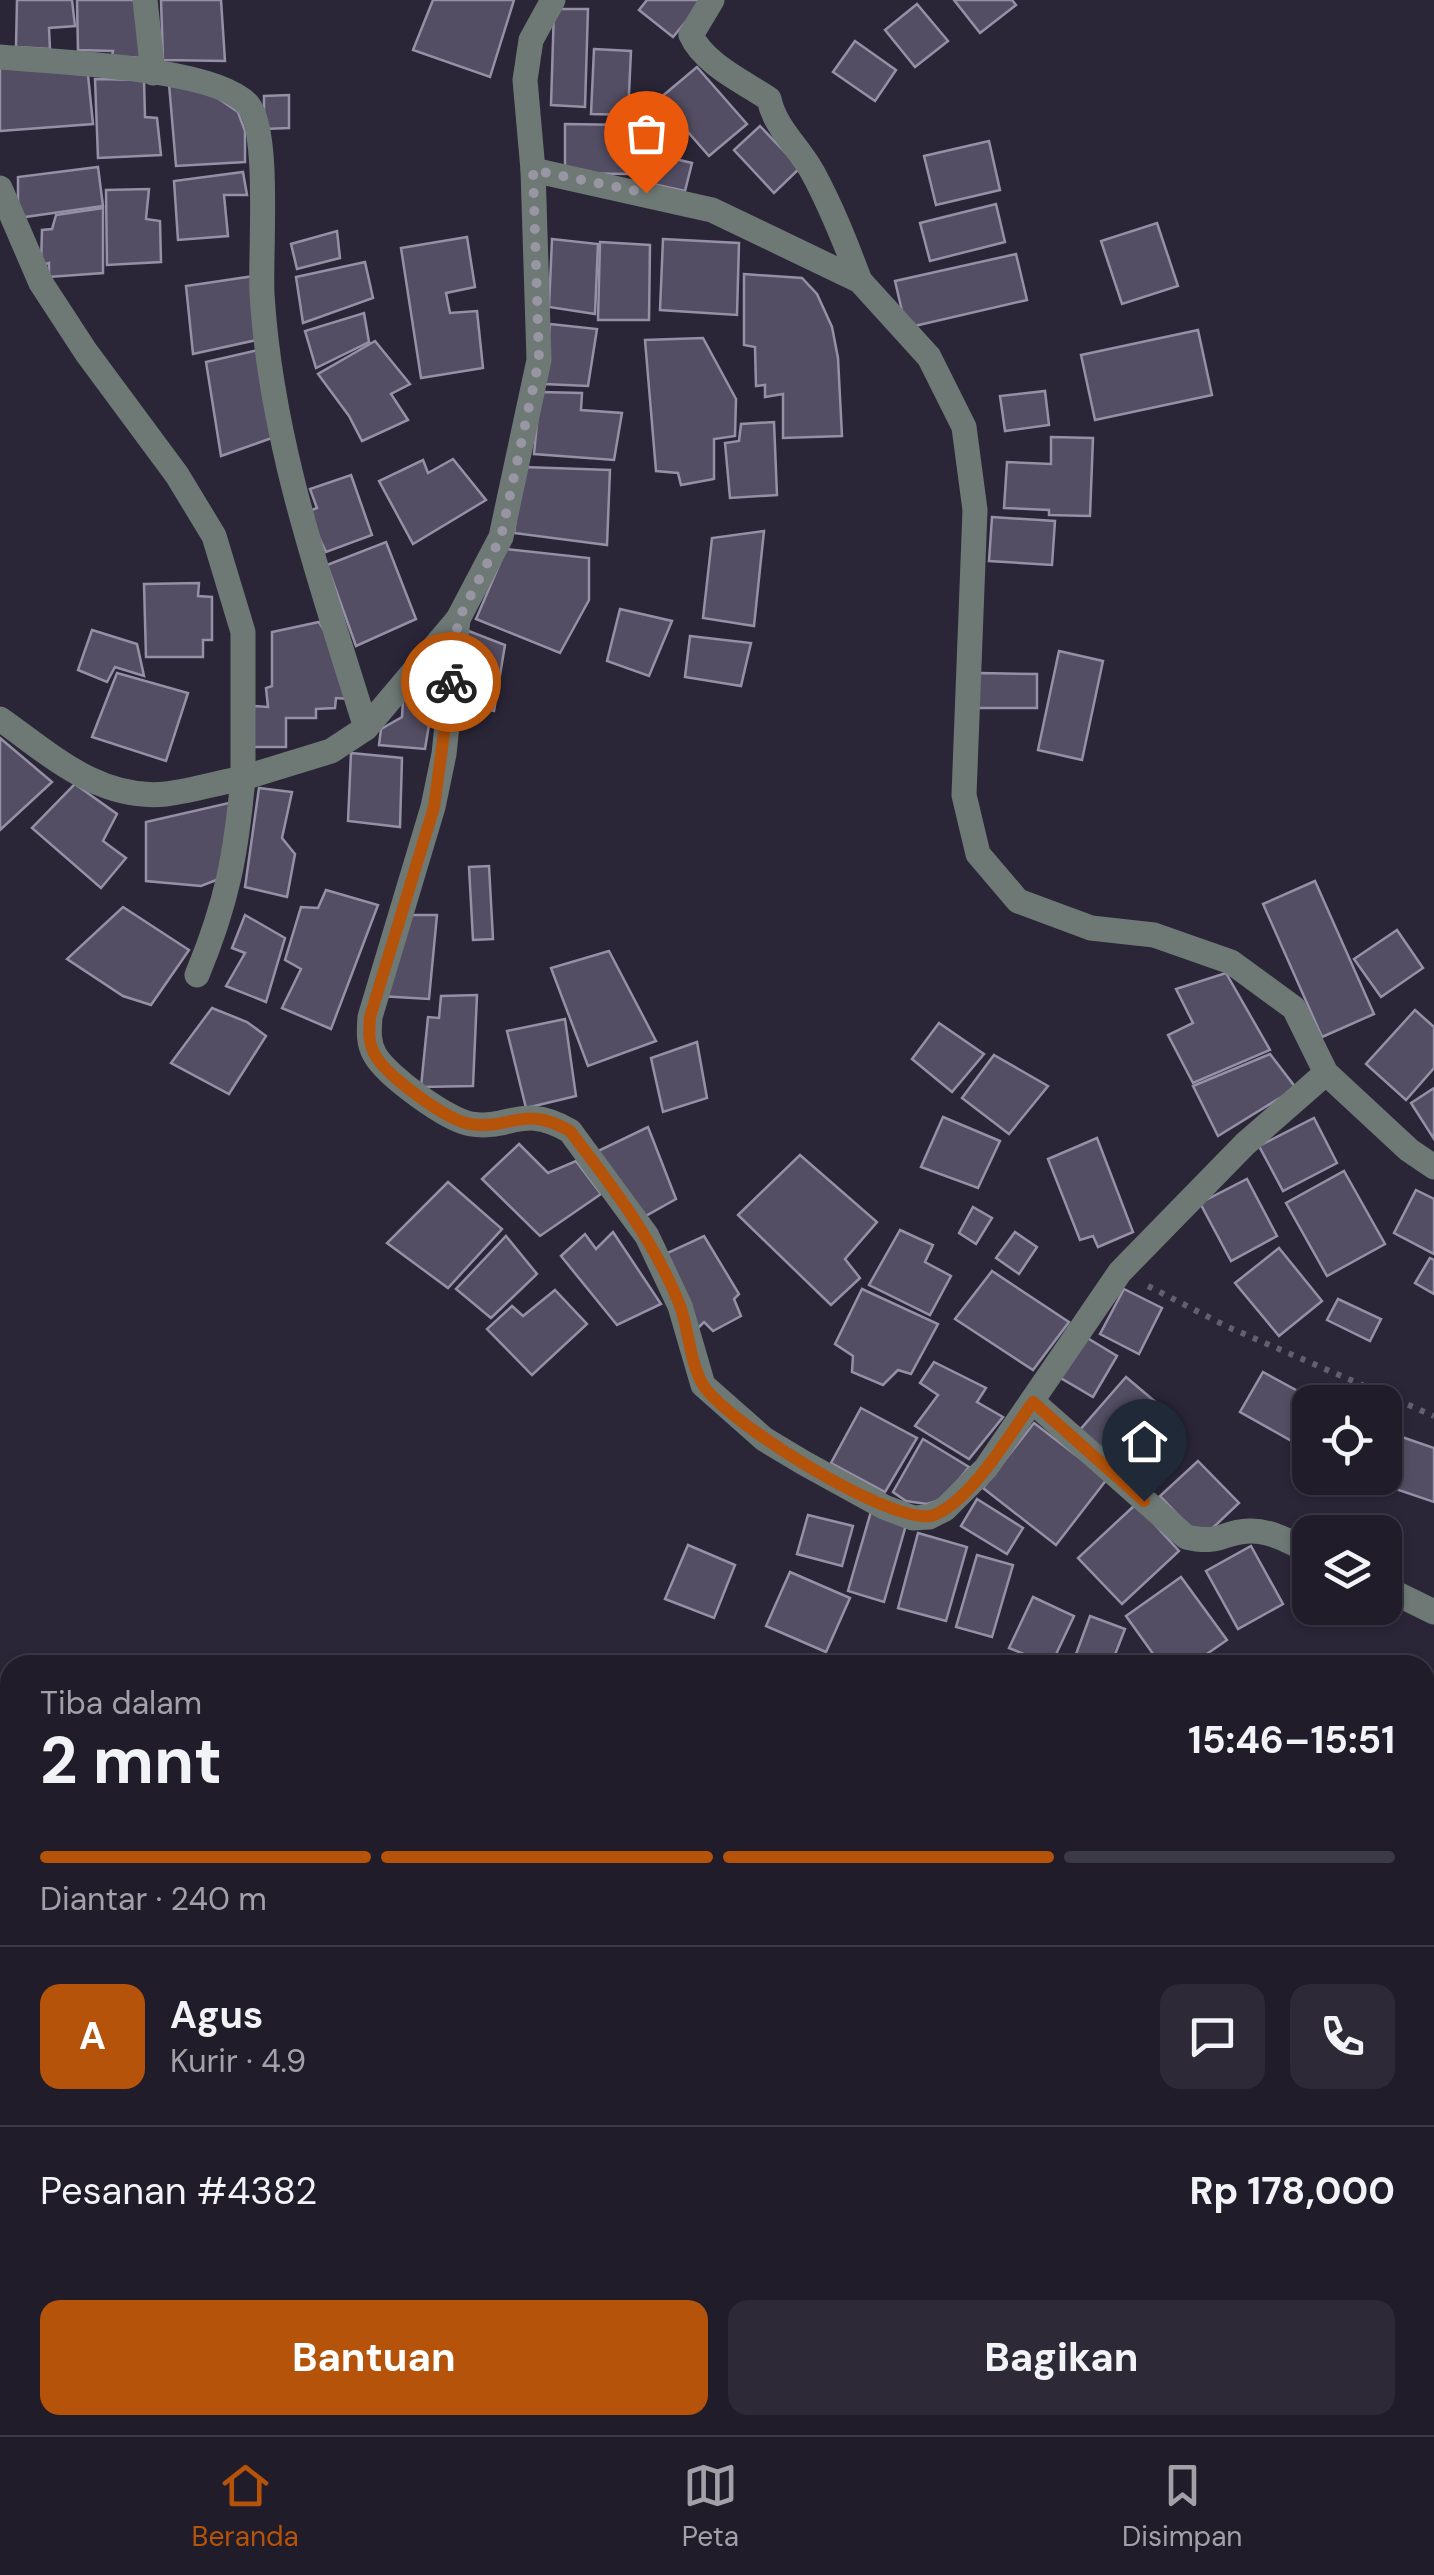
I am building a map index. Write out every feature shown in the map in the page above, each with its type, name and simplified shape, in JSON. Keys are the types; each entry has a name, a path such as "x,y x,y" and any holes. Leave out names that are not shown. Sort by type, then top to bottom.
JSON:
{"street":[{"path":"145,0 152,73"},
{"path":"0,718 66,768 120,790 167,794 242,778 330,751 366,728 458,620 501,537 539,360 533,170 525,80 531,40 554,0"},
{"path":"712,0 693,26 690,35 694,42 708,57 769,99 772,116 810,167 834,212 860,281 929,357 964,427 975,510 964,795 978,854 1018,901 1091,928 1154,935 1230,962 1294,1008 1326,1072 1408,1150 1434,1166"},
{"path":"0,57 192,77 226,88 249,106 260,133 262,296 286,458 366,728"},
{"path":"533,170 712,210 860,281"},
{"path":"0,188 41,283 86,352 177,474 214,536 242,632 242,778 236,859 222,916 196,975"},
{"path":"458,620 434,807 370,1017 369,1039 386,1071 450,1116 471,1124 532,1116 570,1131 647,1236 680,1306 703,1385 764,1439 884,1507 913,1518 930,1517 945,1510 986,1468 1120,1272 1246,1144 1326,1072"},
{"path":"1033,1402 1186,1536 1209,1542 1246,1530 1268,1533 1292,1544"},
{"path":"1402,1596 1434,1612"}],"path":[{"path":"1120,1272 1228,1326 1434,1416"}],"building":[{"path":"17,0 72,0 75,26 49,28 50,49 16,47"},
{"path":"77,0 136,0 142,58 112,56 113,51 78,50"},
{"path":"161,0 221,0 225,61 163,60"},
{"path":"433,0 514,0 490,77 413,50"},
{"path":"647,0 704,0 673,37 639,10"},
{"path":"954,0 1012,0 1016,5 980,33"},
{"path":"917,4 948,41 915,67 885,30"},
{"path":"554,9 588,9 585,107 551,105"},
{"path":"855,41 896,70 875,101 833,72"},
{"path":"594,49 631,51 628,115 591,114"},
{"path":"0,66 88,75 93,124 0,131"},
{"path":"697,67 747,124 709,156 659,99"},
{"path":"95,79 144,80 145,117 157,118 161,155 98,158"},
{"path":"169,84 213,95 238,112 245,131 245,162 176,166"},
{"path":"289,95 289,128 264,129 264,96"},
{"path":"565,124 629,125 628,174 565,173"},
{"path":"760,126 800,168 774,193 734,150"},
{"path":"989,141 1000,190 936,205 924,156"},
{"path":"646,152 692,163 685,191 639,181"},
{"path":"98,167 103,206 18,218 18,177"},
{"path":"243,172 247,195 224,195 228,236 178,240 174,181"},
{"path":"149,189 146,219 160,221 161,262 107,265 106,190"},
{"path":"996,204 1005,242 930,261 920,223"},
{"path":"103,208 103,273 49,277 49,263 41,265 42,230 52,229 56,215"},
{"path":"1157,223 1178,286 1122,304 1101,241"},
{"path":"337,231 340,258 297,269 291,244"},
{"path":"467,237 475,287 446,293 450,313 477,311 483,368 421,378 401,248"},
{"path":"552,239 598,244 595,314 549,307"},
{"path":"663,239 739,243 737,315 660,310"},
{"path":"600,242 650,245 649,320 598,320"},
{"path":"1016,254 1027,300 906,328 895,281"},
{"path":"365,262 373,298 303,323 296,277"},
{"path":"744,274 802,278 817,294 832,327 838,358 842,436 783,438 783,394 765,397 765,385 756,386 755,347 744,345"},
{"path":"254,276 261,339 193,354 186,286"},
{"path":"364,313 369,342 316,368 305,331"},
{"path":"550,324 597,329 588,386 544,384"},
{"path":"1198,330 1212,395 1095,420 1081,355"},
{"path":"703,338 736,399 735,436 714,439 714,479 681,485 678,473 656,471 645,340"},
{"path":"375,341 410,384 391,394 408,420 362,441 318,374"},
{"path":"258,350 272,438 221,456 206,362"},
{"path":"1045,391 1049,425 1005,431 1000,396"},
{"path":"540,392 582,393 581,410 622,413 614,460 534,454"},
{"path":"774,422 777,495 730,498 725,443 739,441 741,424"},
{"path":"1051,437 1093,438 1090,516 1004,508 1007,462 1051,464"},
{"path":"453,459 486,500 413,544 379,481 423,460 428,473"},
{"path":"523,467 610,470 607,545 514,533"},
{"path":"351,475 372,535 326,552 307,512 317,508 310,489"},
{"path":"992,517 1055,521 1052,565 989,561"},
{"path":"764,531 754,626 703,618 712,538"},
{"path":"386,542 416,619 356,646 327,565"},
{"path":"506,549 589,558 589,600 560,653 476,619"},
{"path":"199,583 198,596 212,597 212,640 203,640 203,657 146,657 144,584"},
{"path":"620,609 672,621 649,676 607,661"},
{"path":"319,622 333,645 350,699 336,698 335,708 316,709 316,718 286,718 286,747 251,747 253,706 268,707 266,688 272,686 272,632"},
{"path":"92,630 137,644 144,676 115,667 107,682 78,670"},
{"path":"466,630 505,645 494,711 454,701"},
{"path":"690,636 751,643 741,686 685,677"},
{"path":"1059,651 1103,661 1082,760 1038,750"},
{"path":"439,665 425,749 379,745 381,729 402,717 403,699"},
{"path":"117,673 188,693 166,761 92,737"},
{"path":"979,673 1037,674 1037,708 978,708"},
{"path":"0,738 52,782 0,830"},
{"path":"351,753 402,758 400,827 348,821"},
{"path":"75,784 117,814 103,841 126,858 101,888 32,828"},
{"path":"259,788 292,792 282,838 295,854 287,897 245,887"},
{"path":"233,802 224,877 201,886 146,881 146,822"},
{"path":"489,866 493,939 473,940 469,867"},
{"path":"1315,881 1374,1014 1322,1037 1263,904"},
{"path":"326,890 378,905 331,1029 282,1008 301,969 285,960 301,907 318,908"},
{"path":"123,907 189,950 151,1005 123,996 67,959"},
{"path":"245,915 285,938 266,1002 226,986 245,953 232,948"},
{"path":"405,915 437,915 429,999 380,996"},
{"path":"1397,930 1423,968 1381,997 1354,959"},
{"path":"609,951 656,1041 588,1066 551,968"},
{"path":"1226,973 1270,1050 1193,1083 1168,1035 1193,1023 1176,989"},
{"path":"477,995 473,1086 421,1087 428,1017 439,1018 441,996"},
{"path":"212,1008 247,1022 266,1036 229,1094 171,1063"},
{"path":"1415,1010 1434,1027 1434,1068 1406,1100 1366,1064"},
{"path":"565,1019 576,1096 526,1108 507,1031"},
{"path":"939,1023 984,1054 952,1092 912,1059"},
{"path":"697,1042 707,1098 663,1112 651,1058"},
{"path":"1270,1054 1296,1088 1218,1136 1193,1086"},
{"path":"994,1055 1048,1086 1009,1134 962,1098"},
{"path":"1434,1088 1434,1139 1411,1103"},
{"path":"943,1117 1000,1141 978,1188 921,1167"},
{"path":"1314,1118 1337,1163 1283,1191 1259,1146"},
{"path":"648,1127 676,1199 642,1218 596,1152"},
{"path":"1097,1138 1133,1232 1098,1247 1093,1236 1080,1240 1048,1159"},
{"path":"519,1144 548,1173 576,1161 601,1194 540,1236 482,1179"},
{"path":"800,1155 877,1222 845,1259 860,1278 831,1305 738,1215"},
{"path":"1344,1171 1385,1244 1327,1276 1286,1203"},
{"path":"1247,1179 1277,1236 1231,1261 1200,1203"},
{"path":"448,1182 502,1229 448,1288 387,1243"},
{"path":"1416,1190 1434,1199 1434,1254 1394,1233"},
{"path":"973,1207 992,1218 976,1244 959,1233"},
{"path":"900,1230 933,1245 925,1262 951,1276 930,1315 869,1285"},
{"path":"613,1232 661,1304 617,1325 561,1256 585,1234 596,1249"},
{"path":"1015,1232 1037,1247 1019,1274 996,1258"},
{"path":"506,1236 537,1274 491,1318 456,1289"},
{"path":"704,1236 739,1294 734,1299 741,1316 713,1331 704,1322 697,1329 663,1255"},
{"path":"1279,1248 1322,1301 1279,1336 1235,1283"},
{"path":"1430,1258 1434,1260 1434,1294 1415,1283"},
{"path":"992,1271 1069,1322 1033,1370 955,1319"},
{"path":"862,1289 938,1324 911,1374 898,1370 883,1385 852,1372 853,1356 835,1344"},
{"path":"1124,1289 1162,1308 1139,1354 1100,1334"},
{"path":"555,1290 587,1324 532,1375 487,1329 512,1306 523,1316"},
{"path":"1338,1299 1381,1319 1370,1341 1327,1320"},
{"path":"1084,1336 1117,1356 1093,1397 1059,1377"},
{"path":"934,1362 986,1388 977,1402 1003,1417 969,1459 915,1426 938,1395 920,1383"},
{"path":"1263,1372 1292,1388 1292,1441 1240,1412"},
{"path":"1126,1377 1172,1416 1124,1470 1079,1431"},
{"path":"861,1408 917,1438 885,1492 831,1463"},
{"path":"1034,1423 1107,1479 1056,1545 983,1488"},
{"path":"1402,1437 1434,1448 1434,1502 1402,1491"},
{"path":"923,1439 969,1467 943,1499 927,1504 906,1501 893,1492"},
{"path":"1198,1461 1239,1503 1201,1539 1160,1496"},
{"path":"977,1499 1023,1528 1007,1554 961,1526"},
{"path":"1136,1504 1179,1551 1122,1604 1078,1558"},
{"path":"872,1508 908,1518 884,1602 848,1591"},
{"path":"808,1515 853,1526 842,1566 797,1554"},
{"path":"918,1533 967,1547 946,1621 898,1608"},
{"path":"688,1545 735,1565 714,1618 665,1599"},
{"path":"1251,1546 1283,1604 1238,1629 1206,1571"},
{"path":"977,1555 1013,1565 992,1637 956,1627"},
{"path":"790,1572 850,1598 826,1652 766,1626"},
{"path":"1181,1577 1227,1640 1205,1655 1154,1655 1126,1616"},
{"path":"1033,1597 1074,1616 1056,1655 1026,1655 1009,1648"},
{"path":"1090,1616 1125,1629 1115,1655 1076,1655"}],"way so far":[{"path":"451,682 458,620 501,537 539,360 533,170 646,193"}],"route":[{"path":"451,682 434,807 370,1017 369,1039 386,1071 450,1116 471,1124 532,1116 570,1131 647,1236 680,1306 703,1385 764,1439 804,1463 884,1507 913,1518 930,1517 945,1510 986,1468 1033,1402 1144,1501"}]}
